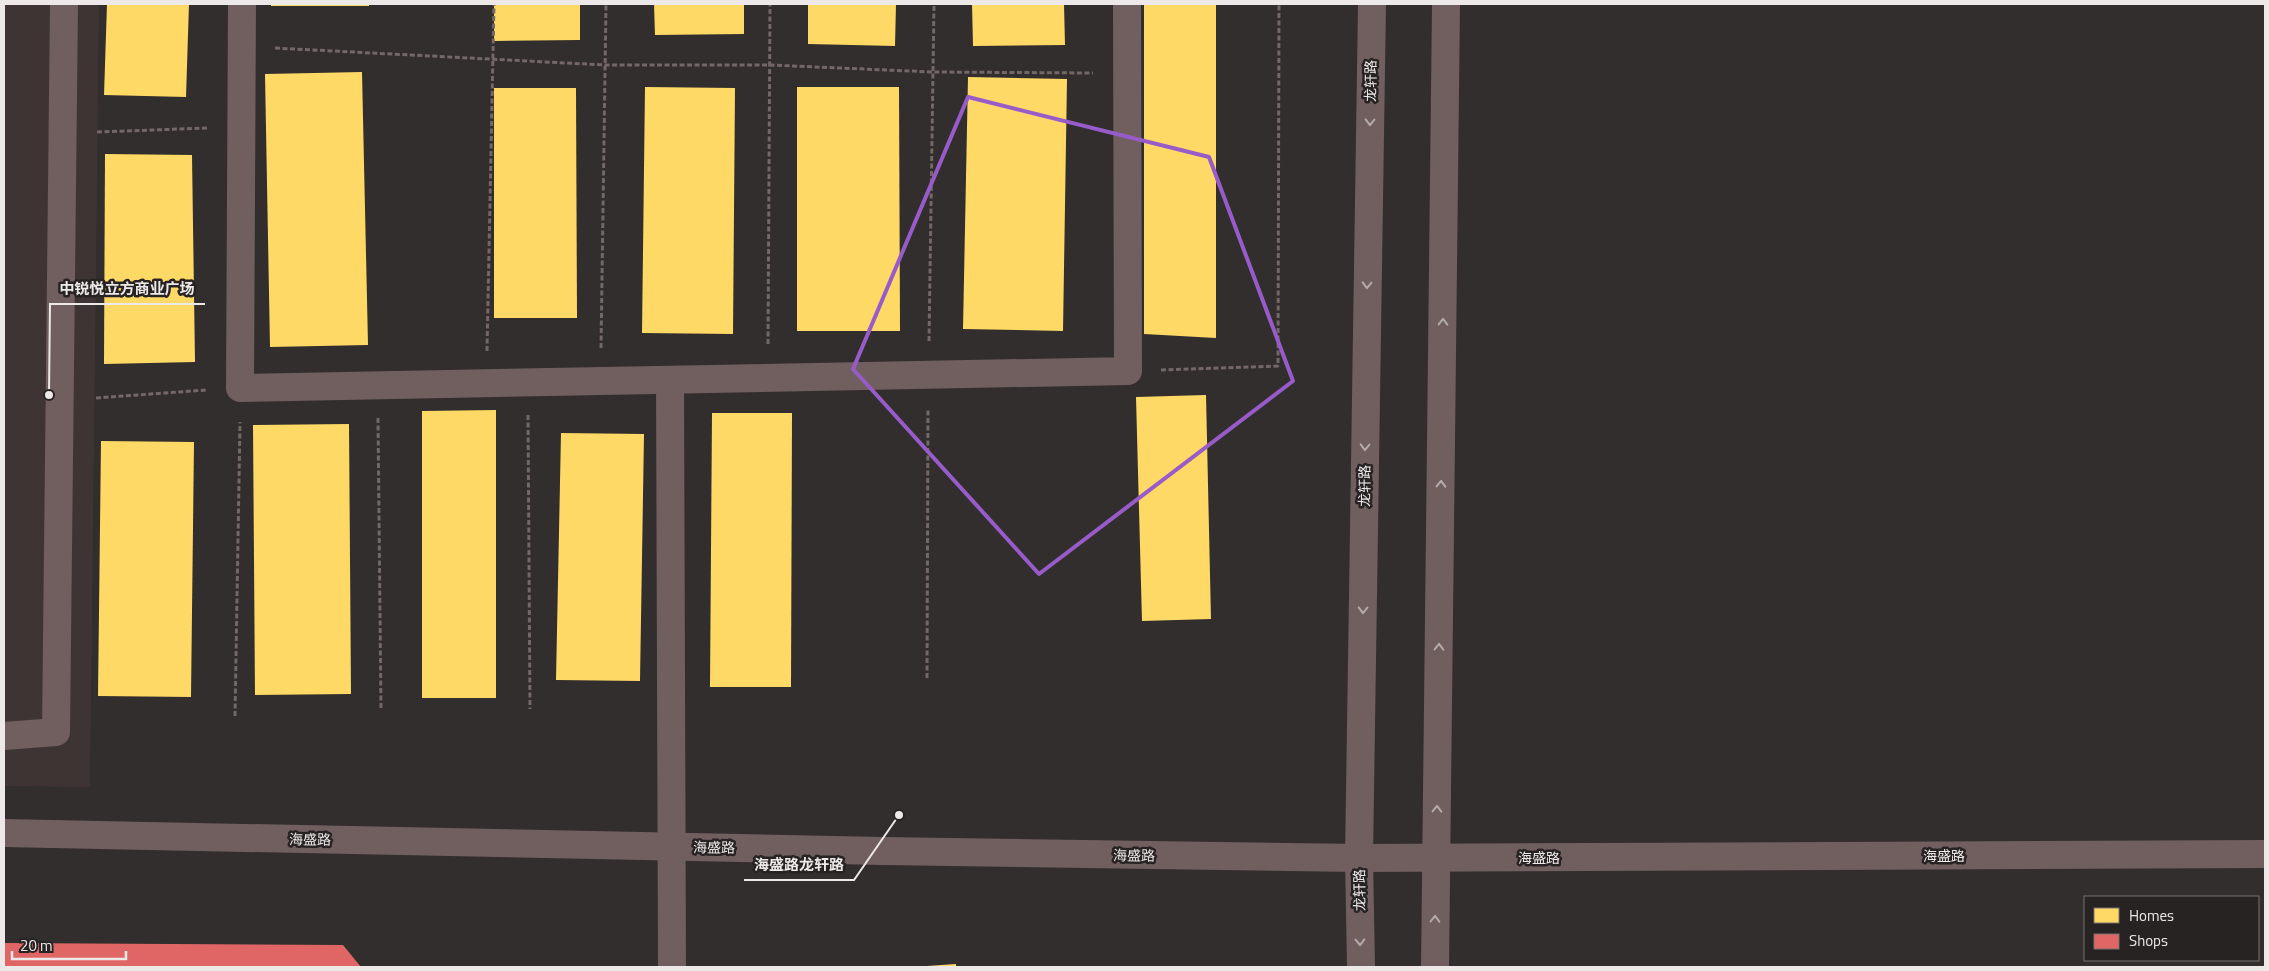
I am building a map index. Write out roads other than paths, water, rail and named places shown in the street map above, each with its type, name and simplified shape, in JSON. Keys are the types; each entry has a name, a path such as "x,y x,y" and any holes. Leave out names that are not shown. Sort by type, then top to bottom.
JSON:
{"street":[{"path":"4,736 56,732 64,4"},
{"path":"242,4 240,388 1128,371 1126,74 1128,4"},
{"name":"龙轩路","path":"1361,967 1359,858 1372,4"},
{"path":"1435,967 1446,4"},
{"path":"670,380 672,967"},
{"name":"海盛路","path":"4,832 1359,858 2265,854"}],"place":[{"name":"中锐悦立方商业广场","path":"49,395"},
{"name":"海盛路龙轩路","path":"899,815"}]}
